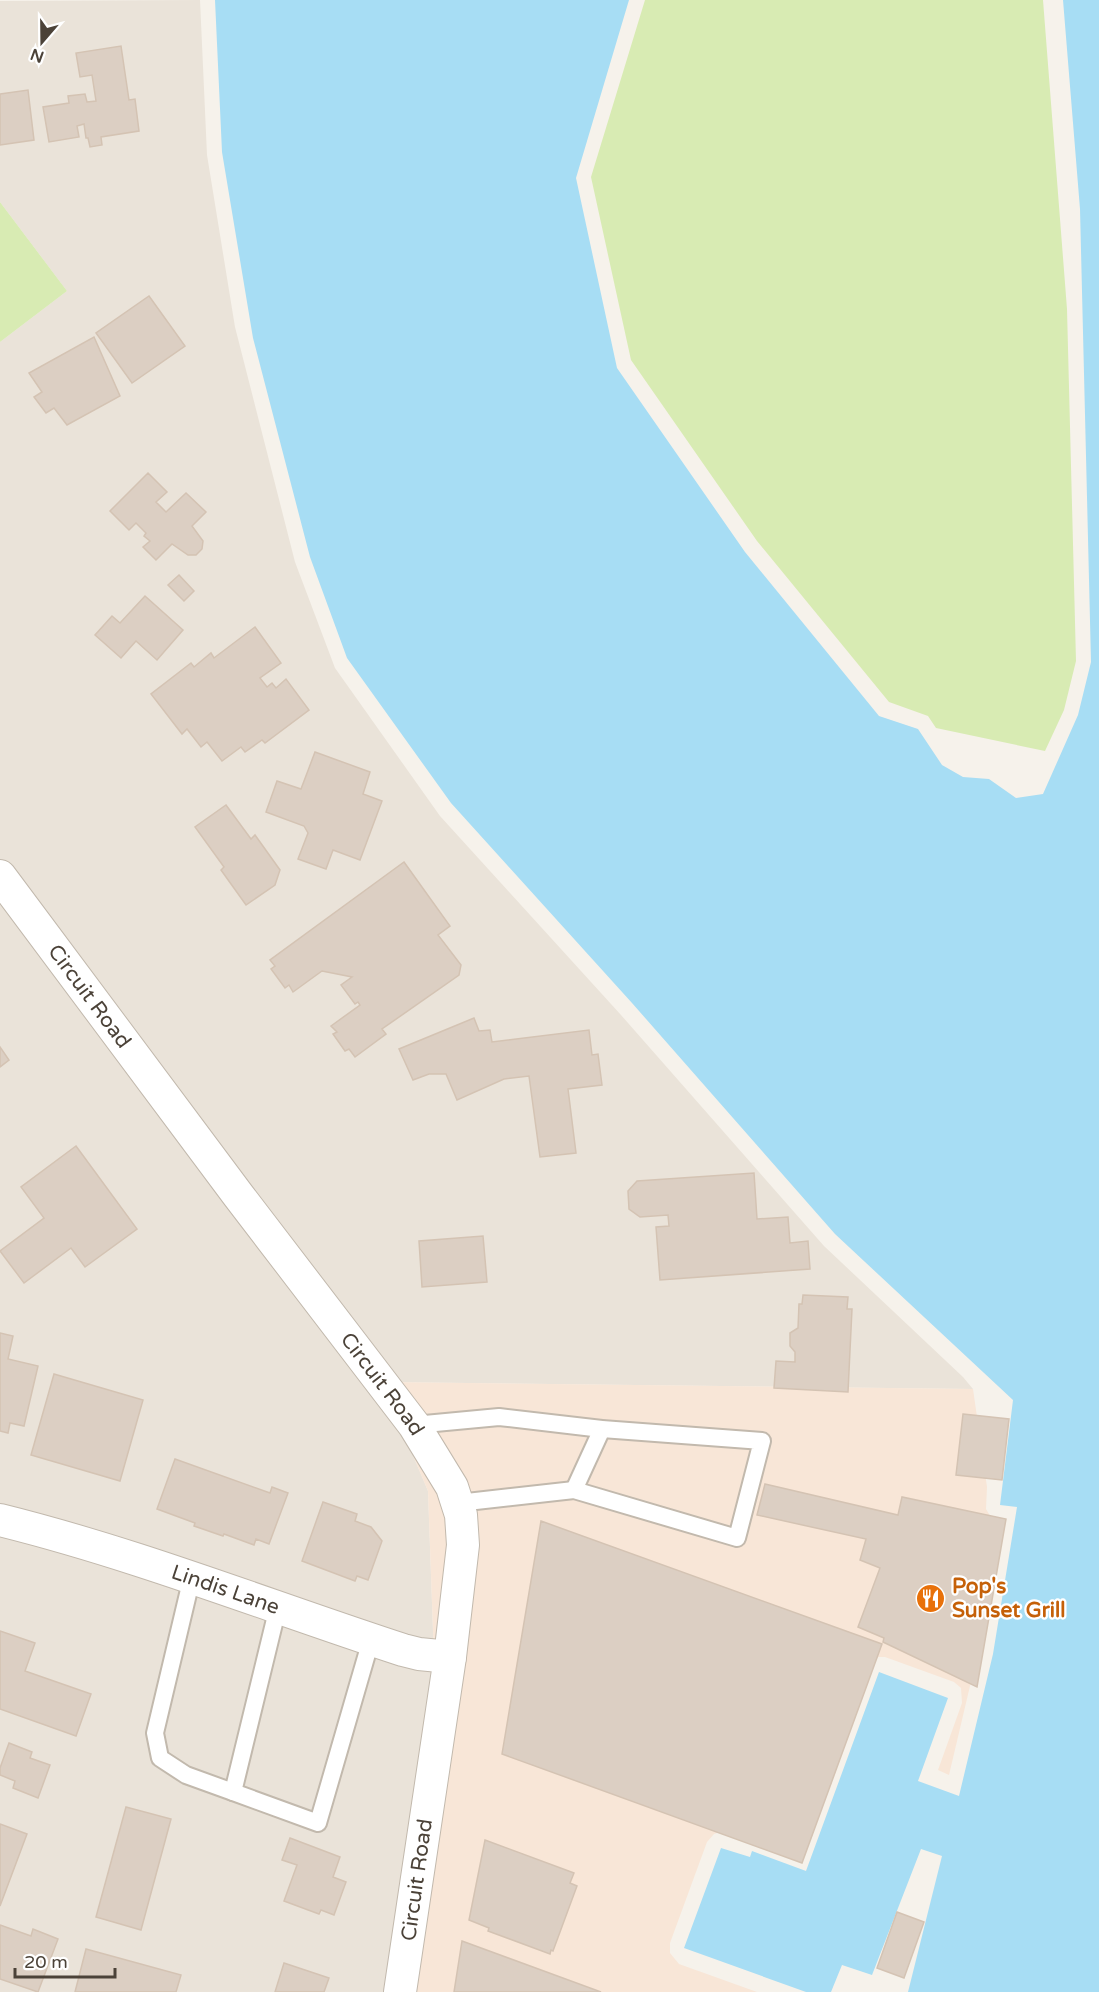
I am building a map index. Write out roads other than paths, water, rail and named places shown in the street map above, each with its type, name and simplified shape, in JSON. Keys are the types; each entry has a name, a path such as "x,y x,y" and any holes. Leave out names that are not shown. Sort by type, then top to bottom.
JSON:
{"street":[{"name":"Circuit Road","path":"0,876 238,1196 414,1425 445,1473 458,1503 464,1529 450,1657 400,1992"},
{"name":"Lindis Lane","path":"0,1520 125,1555 371,1640 418,1654 450,1657"}],"lane":[{"path":"414,1425 499,1417 602,1429 762,1441 737,1538 574,1490 458,1503"},
{"path":"574,1490 602,1429"},
{"path":"192,1577 156,1733 160,1758 186,1775 318,1823 371,1640"},
{"path":"233,1792 278,1607"}],"water":[{"path":"215,0 629,0 576,178 617,368 745,552 879,716 918,729 942,765 963,777 989,779 1016,798 1043,794 1078,715 1091,662 1080,209 1063,0 1099,0 1099,1992 908,1992 942,1856 921,1849 872,1975 842,1965 831,1992 806,1992 684,1948 721,1848 750,1857 752,1851 806,1871 879,1672 948,1698 918,1781 959,1796 993,1654 1017,1507 1000,1505 1013,1400 835,1234 632,1003 451,803 347,658 310,557 253,338 222,152"}],"place":[{"name":"Pop's Sunset Grill","path":"931,1598"}]}
